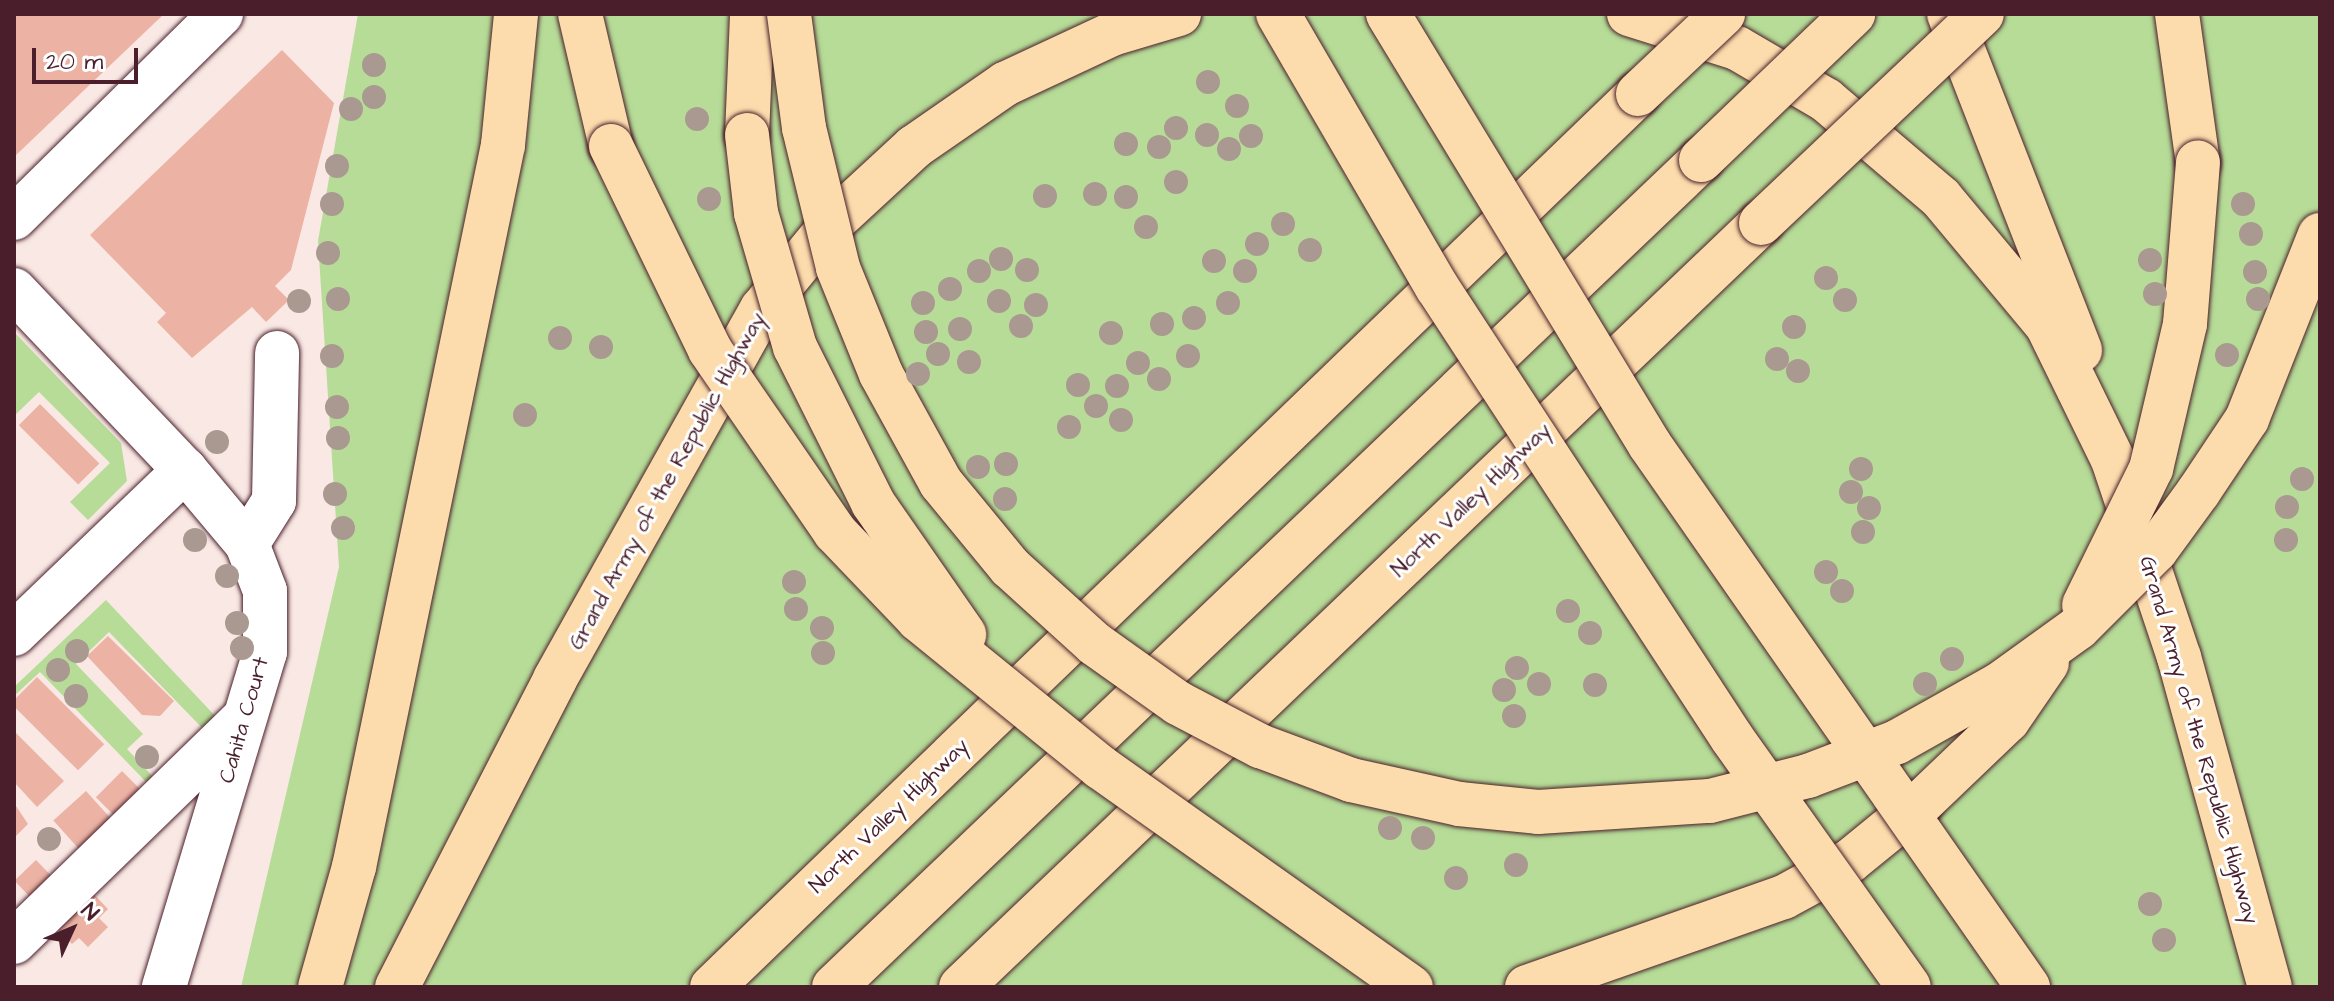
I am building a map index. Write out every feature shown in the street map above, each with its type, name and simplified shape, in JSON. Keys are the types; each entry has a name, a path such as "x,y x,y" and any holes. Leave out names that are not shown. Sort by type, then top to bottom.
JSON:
{"highway":[{"path":"320,987 354,867 503,145 516,14"},
{"path":"580,14 611,146 710,350 835,532 918,619 1100,767 1411,987"},
{"path":"752,14 747,135 771,277 835,437 946,613 1005,680 1100,767"},
{"path":"789,14 804,128 838,268 881,374 941,483 1010,567 1095,644 1192,711 1351,780 1459,804 1538,812 1710,801 1808,776 1897,742 2000,684 2078,628 2156,550 2199,491 2247,419 2320,235"},
{"name":"Grand Army of the Republic Highway","path":"397,987 555,679 762,309 835,220 914,147 1093,27 1179,14"},
{"path":"1278,14 1437,287 1732,738 1909,987"},
{"path":"1388,14 1650,445 2028,987"},
{"name":"Grand Army of the Republic Highway","path":"1629,14 1737,48 1826,100 1941,198 2047,325 2113,460 2179,657 2270,987"},
{"name":"North Valley Highway","path":"712,987 1723,14"},
{"path":"834,987 1853,14"},
{"path":"1949,14 2065,301 2113,460"},
{"name":"North Valley Highway","path":"961,987 1982,14"},
{"path":"1527,987 1784,897 1850,861 1921,803 2008,720 2077,618 2151,469 2185,324 2198,163 2177,14"}],"street":[{"path":"14,218 221,14"},
{"name":"Cahita Court","path":"15,294 185,470 247,544 265,591 265,652 164,987"},
{"path":"247,544 274,501 277,353"},
{"path":"14,634 185,470"},
{"path":"14,942 245,717"}],"green space":[{"path":"358,14 2320,14 2320,987 241,987 339,567 318,241"},
{"path":"14,332 121,443 127,481 88,520 70,502 110,463 39,392 14,416"},
{"path":"106,600 218,719 210,736 109,632 76,664 143,734 127,749 156,780 150,786 40,672 14,696 14,687"}],"building":[{"path":"14,14 164,14 14,157"},
{"path":"282,50 334,103 291,270 275,286 289,300 266,322 252,307 192,358 157,322 166,313 90,235"},
{"path":"40,404 99,463 78,485 19,425"},
{"path":"108,636 174,701 160,716 142,715 87,656"},
{"path":"37,677 104,744 78,770 14,706 14,700"},
{"path":"14,731 64,781 37,807 14,782"},
{"path":"122,771 148,797 122,823 96,797"},
{"path":"86,791 112,820 79,849 53,820"},
{"path":"14,803 28,824 14,838"},
{"path":"36,860 56,881 35,902 14,881"},
{"path":"83,883 108,909 99,918 108,927 88,947 79,938 72,944 47,919"}]}
